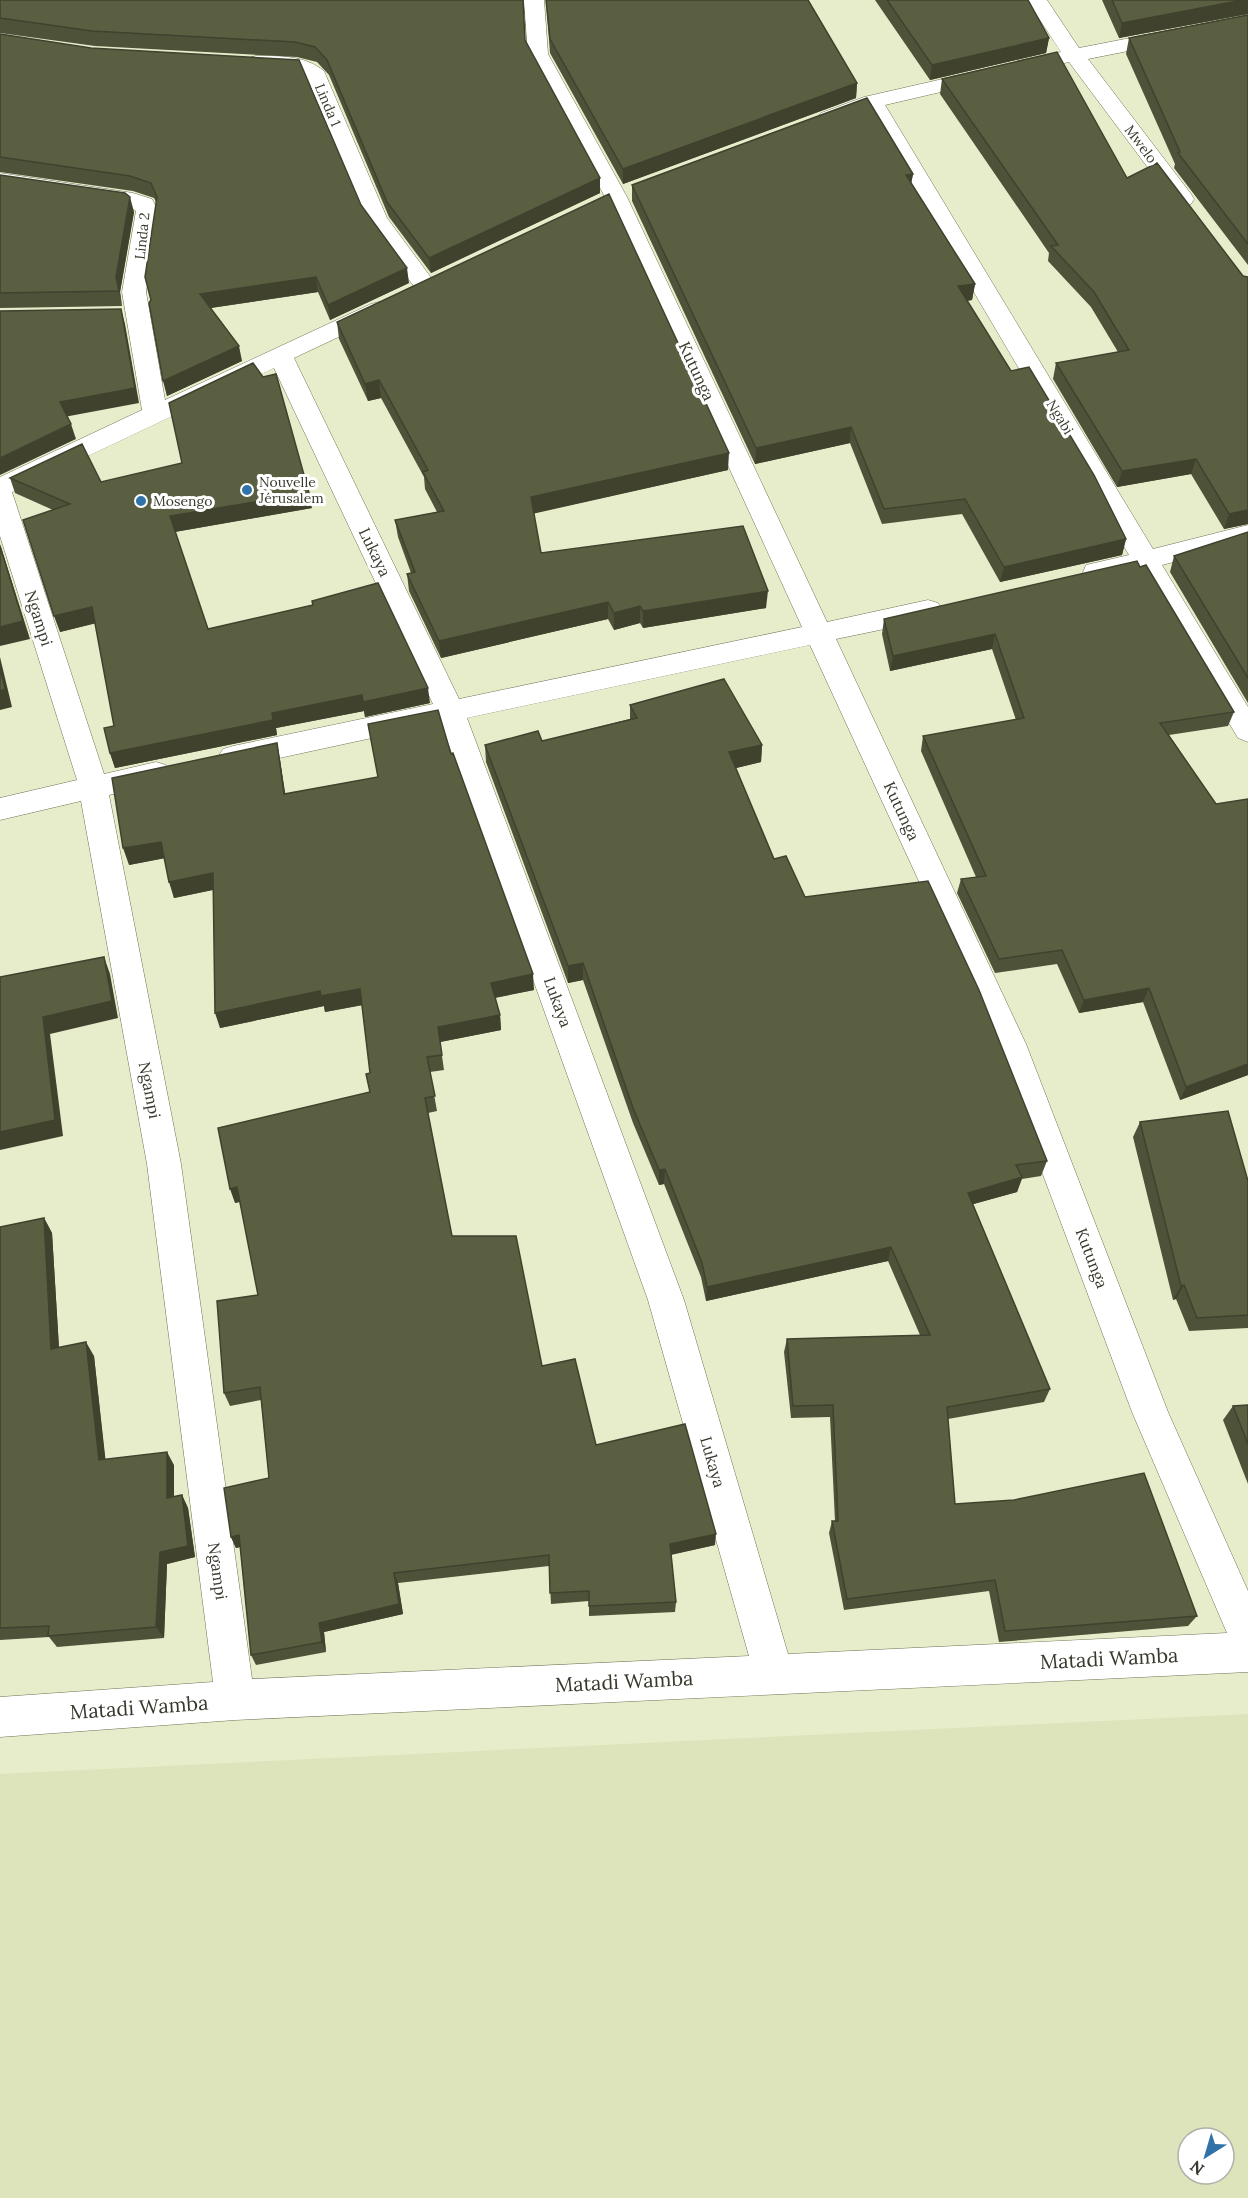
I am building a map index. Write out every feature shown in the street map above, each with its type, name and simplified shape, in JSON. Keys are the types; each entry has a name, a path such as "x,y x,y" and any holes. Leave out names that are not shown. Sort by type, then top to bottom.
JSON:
{"street":[{"name":"Kutunga","path":"534,0 538,54 617,197 1010,1044 1150,1412 1248,1636"},
{"name":"Mwelo","path":"1037,0 1074,55 1192,212"},
{"path":"806,127 872,102 1074,55 1248,21"},
{"name":"Linda 1","path":"238,61 297,65 309,68 316,76 376,219 426,287"},
{"name":"Ngabi","path":"872,102 1248,732"},
{"name":"Linda 2","path":"0,180 133,200 144,204 147,211 128,315 155,412"},
{"path":"0,487 155,412 447,277"},
{"name":"Lukaya","path":"280,355 451,712 666,1300 774,1673"},
{"name":"Ngampi","path":"0,494 93,786 164,1164 235,1700"},
{"path":"1076,577 1248,534"},
{"path":"0,809 93,786 821,635 948,606"},
{"name":"Matadi Wamba","path":"0,1717 235,1700 1248,1652"}],"shaded area":[{"path":"1248,1714 1248,2198 0,2198 0,1774"}],"building":[{"path":"0,0 523,0 525,40 600,178 429,258 387,202 327,60 315,47 295,42 92,31 0,18"},
{"path":"546,0 808,0 857,83 623,169 550,39"},
{"path":"887,0 1028,0 1049,38 932,65"},
{"path":"1112,0 1243,0 1122,23"},
{"path":"1248,15 1248,244 1178,153 1180,152 1129,38"},
{"path":"0,34 91,48 299,60 361,205 407,268 328,305 316,277 200,294 239,346 163,381 149,303 151,300 145,277 157,197 151,183 130,176 0,157"},
{"path":"1057,52 1127,178 1157,163 1243,276 1248,277 1248,510 1229,514 1196,459 1122,471 1056,363 1129,350 1094,292 1051,246 1058,245 942,79"},
{"path":"867,98 913,174 906,175 975,284 958,286 1011,371 1029,367 1094,475 1126,539 1004,567 965,499 884,509 851,427 756,448 632,185"},
{"path":"0,175 125,193 130,197 116,277 119,291 0,293"},
{"path":"609,194 729,453 531,497 541,553 743,526 768,591 643,611 640,606 614,613 608,602 439,641 407,574 415,572 395,520 444,511 423,472 428,470 379,380 365,384 337,322"},
{"path":"121,309 135,388 60,402 71,424 0,458 0,311"},
{"path":"253,363 263,377 276,374 309,493 170,516 208,629 313,605 312,601 378,583 428,688 363,702 362,695 272,713 273,720 110,753 104,728 114,726 92,607 54,616 23,520 70,504 10,478 82,444 101,482 182,463 169,403"},
{"path":"1248,532 1248,678 1174,556"},
{"path":"0,546 23,621 0,627"},
{"path":"1137,561 1140,567 1146,565 1234,712 1160,723 1216,804 1248,799 1248,1064 1186,1087 1149,988 1084,1000 1062,950 999,959 961,879 986,876 923,736 1024,718 995,634 893,656 884,619"},
{"path":"0,667 5,689 0,691"},
{"path":"724,679 762,745 729,752 774,859 786,856 805,897 928,881 979,990 1047,1161 1016,1165 1022,1177 968,1193 1050,1389 947,1407 955,1504 1014,1500 1144,1473 1197,1616 1005,1631 995,1580 847,1599 832,1521 838,1521 833,1405 793,1406 787,1339 930,1335 891,1247 707,1287 702,1263 665,1169 659,1170 633,1108 583,963 568,966 485,745 538,731 542,741 637,718 630,705"},
{"path":"438,710 451,754 453,753 533,974 491,983 500,1015 438,1027 442,1055 427,1057 435,1096 425,1098 452,1236 516,1236 542,1366 575,1359 596,1445 685,1424 716,1534 670,1544 676,1602 589,1606 589,1591 550,1593 549,1555 394,1573 399,1604 319,1623 322,1642 251,1655 239,1535 231,1537 224,1488 269,1478 260,1387 224,1393 217,1301 258,1295 237,1187 230,1189 218,1128 370,1092 366,1074 370,1073 360,989 321,996 320,991 215,1013 213,873 169,882 161,842 123,848 112,778 277,743 284,794 378,777 368,724"},
{"path":"104,957 112,1001 43,1017 55,1120 0,1132 0,977"},
{"path":"1228,1111 1248,1181 1248,1315 1197,1318 1184,1285 1181,1286 1140,1122"},
{"path":"44,1218 51,1349 86,1342 99,1460 167,1452 167,1498 182,1495 188,1546 160,1552 156,1627 48,1636 49,1626 0,1628 0,1227"},
{"path":"1248,1405 1248,1444 1233,1406"}],"place":[{"name":"Nouvelle Jérusalem","path":"247,490"},
{"name":"Mosengo","path":"141,501"}]}
